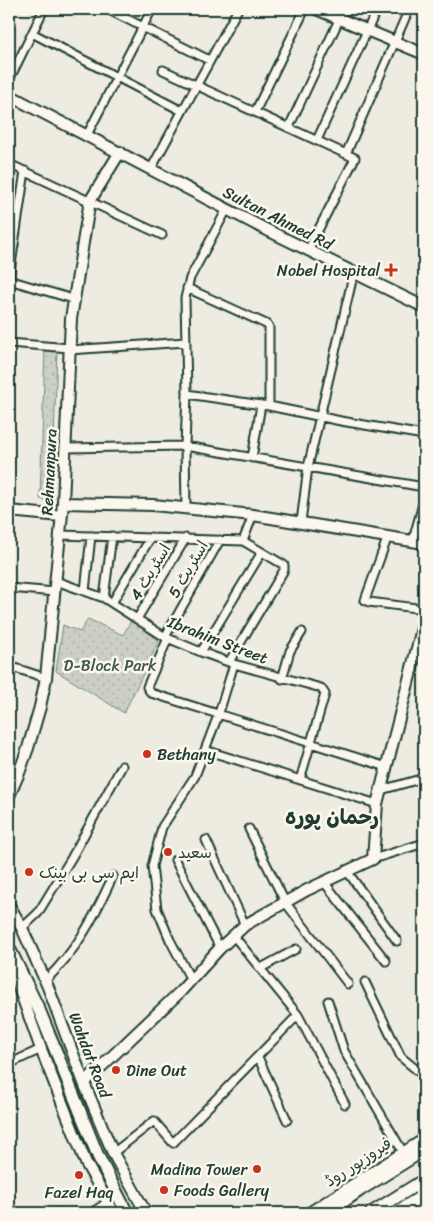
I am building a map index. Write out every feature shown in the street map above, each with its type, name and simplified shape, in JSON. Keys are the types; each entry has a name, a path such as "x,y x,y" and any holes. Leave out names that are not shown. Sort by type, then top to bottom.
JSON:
{"main road":[{"path":"9,948 40,1012 98,1156 127,1213"},
{"name":"فیروزپور روڈ","path":"310,1213 424,1140"},
{"path":"327,1213 424,1150"},
{"path":"371,1213 424,1180"},
{"path":"396,1213 424,1195"}],"street":[{"path":"9,80 44,9"},
{"path":"107,9 210,60"},
{"path":"87,135 152,9"},
{"path":"255,112 305,9"},
{"path":"316,9 424,54"},
{"path":"289,127 344,9"},
{"path":"317,140 377,9"},
{"path":"346,154 408,9"},
{"path":"151,169 235,10"},
{"path":"32,33 182,111"},
{"path":"163,70 355,158 308,250"},
{"name":"Sultan Ahmed Rd","path":"9,95 227,209 424,307"},
{"name":"Rehmanpura","path":"9,796 28,748 46,678 63,503 73,299 90,201 120,152"},
{"path":"9,164 162,235"},
{"path":"25,171 9,279 73,299"},
{"path":"186,508 186,288 227,209"},
{"path":"301,522 308,468 354,272"},
{"path":"186,288 269,327 265,405 252,458"},
{"path":"9,343 70,349 186,342"},
{"path":"187,394 265,405 424,435"},
{"path":"66,448 185,446 424,487"},
{"path":"413,540 424,500"},
{"path":"63,503 153,505 253,515 424,543"},
{"path":"9,511 61,516"},
{"path":"243,541 253,515"},
{"path":"60,535 243,541 285,568 232,663 218,713 195,776 162,827 152,866 157,909 170,940 191,980"},
{"path":"85,592 91,536"},
{"path":"104,598 112,536"},
{"path":"388,536 365,600 424,609"},
{"path":"112,603 151,537"},
{"name":"اسٹریٹ 4","path":"137,619 186,538"},
{"name":"اسٹریٹ 5","path":"218,713 148,691 147,687 166,637 220,540"},
{"path":"201,652 262,552"},
{"name":"Ibrahim Street","path":"56,581 104,598 166,637 201,652 282,679 321,688 325,694 311,742"},
{"path":"9,588 55,592"},
{"path":"373,859 381,790 422,641 424,621"},
{"path":"282,679 290,651 302,632"},
{"path":"9,666 46,678"},
{"path":"218,713 387,767"},
{"path":"300,780 311,742"},
{"path":"205,750 378,804"},
{"path":"22,928 38,913 43,905 72,858 122,766"},
{"path":"381,790 424,778"},
{"path":"249,828 285,902 348,984"},
{"path":"206,840 245,925"},
{"path":"84,1083 245,925 285,902 373,859 424,843"},
{"path":"175,860 220,948"},
{"path":"347,871 397,941"},
{"path":"46,981 74,949 96,912 113,876"},
{"path":"324,882 386,961"},
{"name":"Wahdat Road","path":"9,906 22,928 46,981 84,1083 113,1153 146,1213"},
{"path":"233,935 298,1015 345,1104"},
{"path":"261,968 296,948"},
{"path":"9,960 41,1049 86,1163 114,1213"},
{"path":"365,982 401,1057 424,1076"},
{"path":"328,1001 344,1051 403,1152"},
{"path":"113,1153 154,1121 173,1144 298,1015"},
{"path":"9,1064 41,1049"},
{"path":"258,1056 287,1120"},
{"path":"9,1194 10,1213"},
{"path":"91,1213 108,1202"}],"green space":[{"path":"45,348 57,350 52,501 40,499"},
{"name":"D-Block Park","path":"88,619 123,635 132,619 159,641 124,713 56,671 63,625 80,632"}],"place":[{"name":"Nobel Hospital","path":"391,270"},
{"name":"Bethany","path":"147,754"},
{"name":"سعید","path":"168,852"},
{"name":"ایم سی بی بینک","path":"29,872"},
{"name":"Dine Out","path":"116,1070"},
{"name":"Madina Tower","path":"257,1169"},
{"name":"Fazel Haq","path":"79,1175"},
{"name":"Foods Gallery","path":"164,1190"}],"district":[{"name":"رحمان پورہ","path":"332,817"}]}
